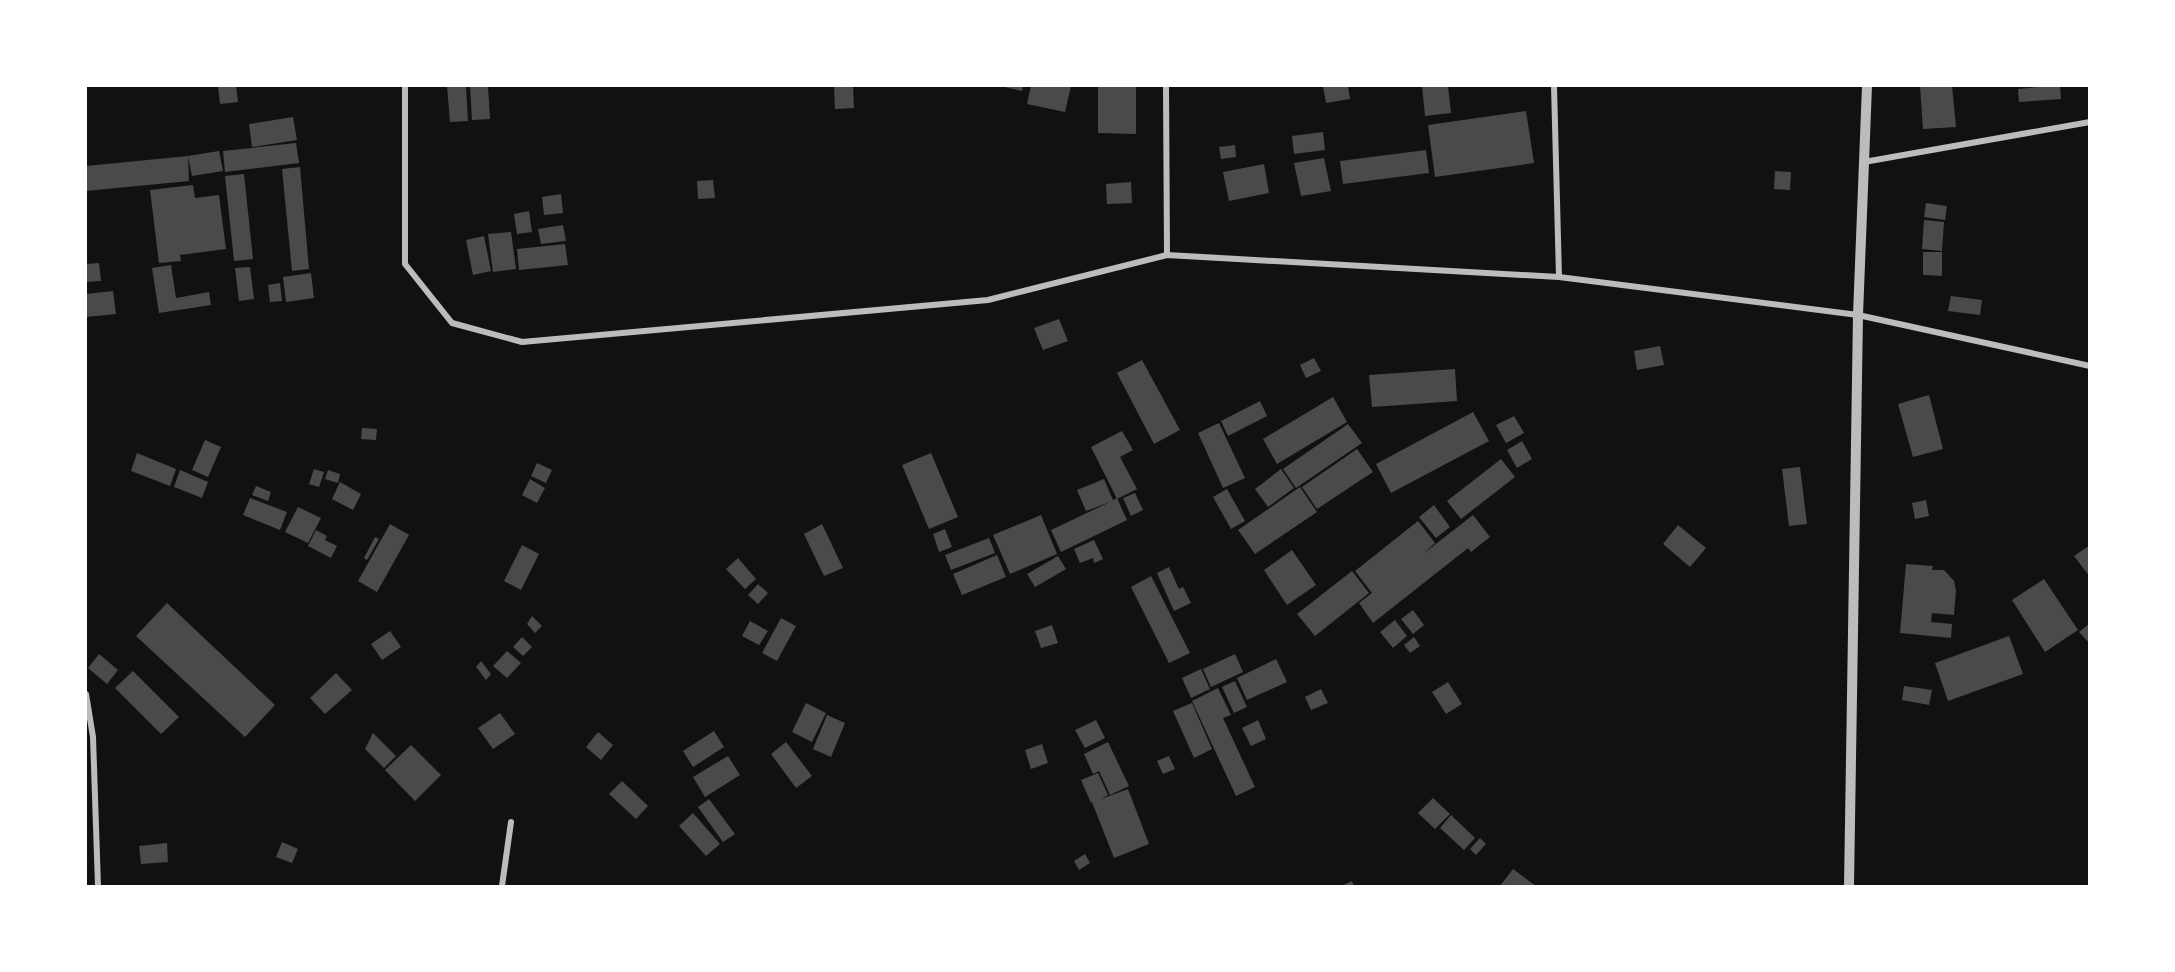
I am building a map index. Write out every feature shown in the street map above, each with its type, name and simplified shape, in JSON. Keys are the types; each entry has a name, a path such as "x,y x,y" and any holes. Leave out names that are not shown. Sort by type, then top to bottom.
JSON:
{"street":[{"path":"405,86 405,264 452,323 522,342 988,300 1167,255 1559,277 1858,315 2090,366"},
{"path":"1166,86 1167,255"},
{"path":"1554,86 1559,277"},
{"path":"1849,886 1858,315 1867,86"},
{"path":"1864,162 2090,122"},
{"path":"86,694 93,737 98,886"},
{"path":"502,886 511,822"}],"building":[{"path":"218,86 236,86 238,102 220,104"},
{"path":"447,86 466,86 468,121 450,122"},
{"path":"470,86 488,86 490,119 472,120"},
{"path":"853,86 854,108 835,109 834,87"},
{"path":"1000,86 1023,86 1022,91"},
{"path":"1031,86 1071,86 1065,112 1027,104"},
{"path":"1098,86 1136,86 1136,134 1098,133"},
{"path":"1323,86 1348,86 1350,99 1326,103"},
{"path":"1422,86 1448,86 1451,113 1425,116"},
{"path":"1920,86 1952,86 1956,127 1923,129"},
{"path":"2060,86 2061,99 2019,102 2018,89"},
{"path":"1526,111 1534,163 1435,177 1428,125"},
{"path":"293,117 297,140 252,147 249,124"},
{"path":"1323,132 1325,150 1294,154 1292,136"},
{"path":"296,143 299,163 225,172 223,151"},
{"path":"1235,145 1236,157 1221,159 1219,147"},
{"path":"1426,150 1429,173 1343,184 1340,161"},
{"path":"219,151 223,171 192,176 188,156"},
{"path":"188,156 189,181 86,191 86,166"},
{"path":"1324,158 1331,191 1301,196 1294,163"},
{"path":"1264,164 1269,193 1229,201 1223,172"},
{"path":"300,167 309,269 292,271 282,169"},
{"path":"1775,171 1791,172 1790,190 1774,189"},
{"path":"244,174 253,259 234,261 225,176"},
{"path":"713,180 715,198 698,199 697,181"},
{"path":"1131,182 1132,203 1107,204 1106,184"},
{"path":"193,185 195,198 219,195 226,249 180,255 181,261 159,263 150,190"},
{"path":"561,194 563,213 544,215 542,197"},
{"path":"1926,203 1947,206 1945,220 1924,217"},
{"path":"529,211 532,232 517,234 514,214"},
{"path":"1924,220 1944,222 1942,251 1922,249"},
{"path":"563,225 566,241 541,244 538,229"},
{"path":"511,232 516,269 493,272 488,234"},
{"path":"484,236 491,271 473,275 466,240"},
{"path":"565,244 568,265 519,270 517,249"},
{"path":"1923,252 1942,252 1942,276 1923,275"},
{"path":"99,263 101,281 86,282 86,264"},
{"path":"171,265 176,298 209,292 211,305 159,313 152,268"},
{"path":"250,267 254,299 239,301 235,268"},
{"path":"311,273 314,298 286,302 283,277"},
{"path":"280,283 282,301 270,302 268,285"},
{"path":"113,291 116,314 86,317 86,294"},
{"path":"1951,296 1982,300 1980,315 1948,311"},
{"path":"1059,319 1068,341 1043,350 1034,328"},
{"path":"1660,346 1664,365 1637,370 1634,351"},
{"path":"1314,358 1321,371 1306,378 1300,365"},
{"path":"1142,360 1180,430 1154,444 1117,373"},
{"path":"1455,369 1457,401 1372,407 1369,375"},
{"path":"1929,395 1943,449 1913,457 1898,404"},
{"path":"1333,397 1347,422 1277,464 1263,439"},
{"path":"1260,401 1267,416 1228,436 1221,421"},
{"path":"1473,412 1489,441 1391,493 1376,464"},
{"path":"1514,416 1524,433 1506,443 1496,425"},
{"path":"1219,423 1245,478 1223,488 1198,433"},
{"path":"1348,424 1362,443 1296,488 1283,469"},
{"path":"362,428 377,429 376,440 361,439"},
{"path":"1122,431 1133,450 1120,457 1137,489 1117,499 1091,447"},
{"path":"205,440 221,447 208,477 192,470"},
{"path":"1522,441 1532,459 1517,468 1507,450"},
{"path":"1357,449 1373,472 1317,509 1302,487"},
{"path":"137,453 176,469 170,486 131,471"},
{"path":"931,453 958,517 929,529 902,465"},
{"path":"1501,459 1515,477 1461,519 1447,501"},
{"path":"537,463 552,470 546,483 531,476"},
{"path":"1800,467 1807,524 1789,526 1782,469"},
{"path":"314,469 324,472 319,487 309,484"},
{"path":"1281,469 1294,488 1268,507 1255,489"},
{"path":"180,470 208,482 202,498 174,487"},
{"path":"328,470 340,474 338,483 325,479"},
{"path":"530,479 545,488 537,503 522,495"},
{"path":"1104,479 1113,500 1117,498 1127,520 1061,552 1051,530 1110,502 1086,511 1077,490"},
{"path":"340,482 361,494 353,510 332,499"},
{"path":"256,486 271,492 268,501 252,495"},
{"path":"1300,487 1317,512 1255,554 1238,530"},
{"path":"1227,489 1245,521 1231,529 1213,497"},
{"path":"1135,493 1143,510 1131,516 1123,498"},
{"path":"250,498 287,512 280,530 243,515"},
{"path":"1926,500 1929,516 1915,519 1912,503"},
{"path":"1434,505 1450,527 1436,538 1419,517"},
{"path":"298,507 321,518 308,543 285,532"},
{"path":"1041,515 1057,554 1010,574 993,535"},
{"path":"1473,515 1490,537 1471,552 1468,548 1373,623 1359,603 1372,593 1355,571 1418,521 1435,543 1423,554"},
{"path":"390,524 409,535 377,592 358,581"},
{"path":"822,524 843,568 824,576 804,534"},
{"path":"1678,525 1706,548 1690,567 1663,544"},
{"path":"945,529 952,547 939,552 933,534"},
{"path":"316,530 327,536 325,540 337,546 331,558 308,546"},
{"path":"375,537 379,539 367,560 364,558"},
{"path":"989,538 995,553 951,570 945,555"},
{"path":"1094,540 1103,559 1094,563 1093,558 1080,563 1074,549"},
{"path":"522,545 539,554 521,590 504,581"},
{"path":"2090,545 2090,577 2074,556"},
{"path":"1292,550 1316,585 1287,605 1264,570"},
{"path":"997,555 1006,577 962,595 953,574"},
{"path":"1058,556 1066,569 1035,587 1027,574"},
{"path":"738,558 756,579 745,589 726,569"},
{"path":"1906,564 1933,566 1932,570 1944,570 1954,581 1956,590 1954,615 1932,613 1931,622 1952,624 1951,638 1900,633"},
{"path":"1169,567 1179,589 1183,587 1191,603 1174,611 1157,573"},
{"path":"1352,571 1369,593 1315,636 1297,614"},
{"path":"1151,576 1190,653 1169,663 1131,587"},
{"path":"2044,579 2078,630 2045,652 2012,600"},
{"path":"758,584 768,593 758,604 748,595"},
{"path":"167,603 275,705 245,737 136,636"},
{"path":"1413,610 1424,625 1413,634 1401,619"},
{"path":"532,616 542,626 535,633 527,624"},
{"path":"781,618 796,626 777,661 762,653"},
{"path":"1395,620 1407,636 1393,648 1380,632"},
{"path":"750,621 768,631 759,645 742,636"},
{"path":"2090,623 2090,644 2079,632"},
{"path":"1052,625 1058,643 1041,648 1035,631"},
{"path":"390,631 401,647 382,660 371,644"},
{"path":"2009,636 2023,674 1948,701 1935,663"},
{"path":"522,637 532,647 523,656 513,647"},
{"path":"1414,637 1420,646 1410,653 1404,645"},
{"path":"507,651 521,663 507,678 493,666"},
{"path":"99,654 118,670 107,684 88,668"},
{"path":"1235,654 1243,672 1211,687 1203,669"},
{"path":"1276,659 1287,682 1247,700 1237,678"},
{"path":"481,661 491,674 486,680 476,667"},
{"path":"1201,669 1210,689 1191,698 1182,678"},
{"path":"133,671 179,717 161,734 115,688"},
{"path":"336,673 352,690 325,714 310,698"},
{"path":"1235,681 1247,707 1234,713 1222,687"},
{"path":"1448,682 1462,704 1446,714 1432,692"},
{"path":"1904,686 1932,690 1929,705 1902,700"},
{"path":"1218,688 1231,715 1223,718 1255,787 1236,796 1192,701"},
{"path":"1321,689 1328,703 1311,710 1305,697"},
{"path":"806,703 826,713 812,742 792,732"},
{"path":"1192,703 1212,749 1194,758 1173,711"},
{"path":"500,713 515,734 493,749 478,728"},
{"path":"827,715 845,723 831,757 813,749"},
{"path":"1096,720 1105,738 1085,748 1075,730"},
{"path":"1258,720 1266,739 1251,746 1242,728"},
{"path":"714,731 724,747 693,767 683,751"},
{"path":"598,732 613,745 601,760 586,747"},
{"path":"373,733 396,756 384,768 365,749"},
{"path":"786,742 812,776 796,788 771,754"},
{"path":"1108,742 1129,786 1110,795 1099,771 1093,774 1084,754"},
{"path":"1042,744 1048,763 1031,769 1025,750"},
{"path":"411,745 441,775 415,801 385,770"},
{"path":"728,756 740,775 705,797 693,777"},
{"path":"1169,756 1175,769 1163,774 1157,761"},
{"path":"1098,773 1108,795 1101,799 1128,789 1149,844 1114,858 1081,780"},
{"path":"622,781 648,806 636,819 609,794"},
{"path":"1433,798 1450,814 1435,829 1418,813"},
{"path":"709,799 735,834 723,842 698,807"},
{"path":"693,813 720,844 706,856 679,826"},
{"path":"1451,815 1475,838 1464,850 1440,828"},
{"path":"1480,838 1486,844 1476,855 1470,849"},
{"path":"282,842 298,849 292,863 276,857"},
{"path":"167,843 168,862 141,864 139,846"},
{"path":"1085,854 1090,863 1079,870 1074,861"},
{"path":"1513,869 1536,886 1500,886"},
{"path":"1352,881 1354,886 1341,886"}]}
